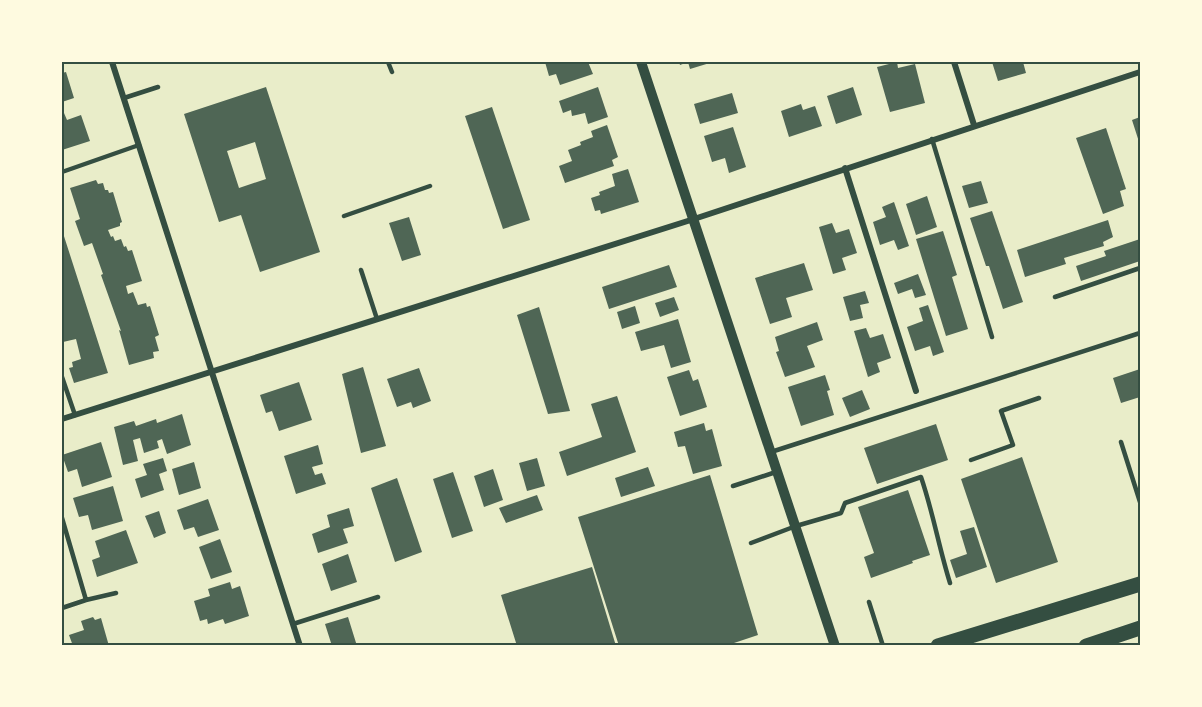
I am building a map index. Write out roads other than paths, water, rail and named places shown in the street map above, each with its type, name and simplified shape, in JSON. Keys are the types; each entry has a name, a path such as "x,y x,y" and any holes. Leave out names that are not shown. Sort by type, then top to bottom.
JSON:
{"main road":[{"path":"938,645 1140,584"},
{"path":"1086,645 1140,628"}],"street":[{"path":"112,62 300,645"},
{"path":"641,62 835,645"},
{"path":"954,62 974,125"},
{"path":"62,419 694,219 1140,72"},
{"path":"846,168 916,390"}],"lane":[{"path":"388,62 392,72"},
{"path":"124,98 158,87"},
{"path":"932,140 992,337"},
{"path":"62,172 139,145"},
{"path":"344,216 430,186"},
{"path":"1055,297 1140,268"},
{"path":"361,270 377,319"},
{"path":"771,452 1140,333"},
{"path":"62,377 75,415"},
{"path":"971,460 1013,445 1001,411 1039,398"},
{"path":"1121,442 1140,502"},
{"path":"733,486 778,471"},
{"path":"752,543 796,526 841,513 845,503 921,477 932,510 940,553 950,583"},
{"path":"62,518 86,600"},
{"path":"62,608 116,593"},
{"path":"293,624 378,597"},
{"path":"869,602 883,645"}]}
